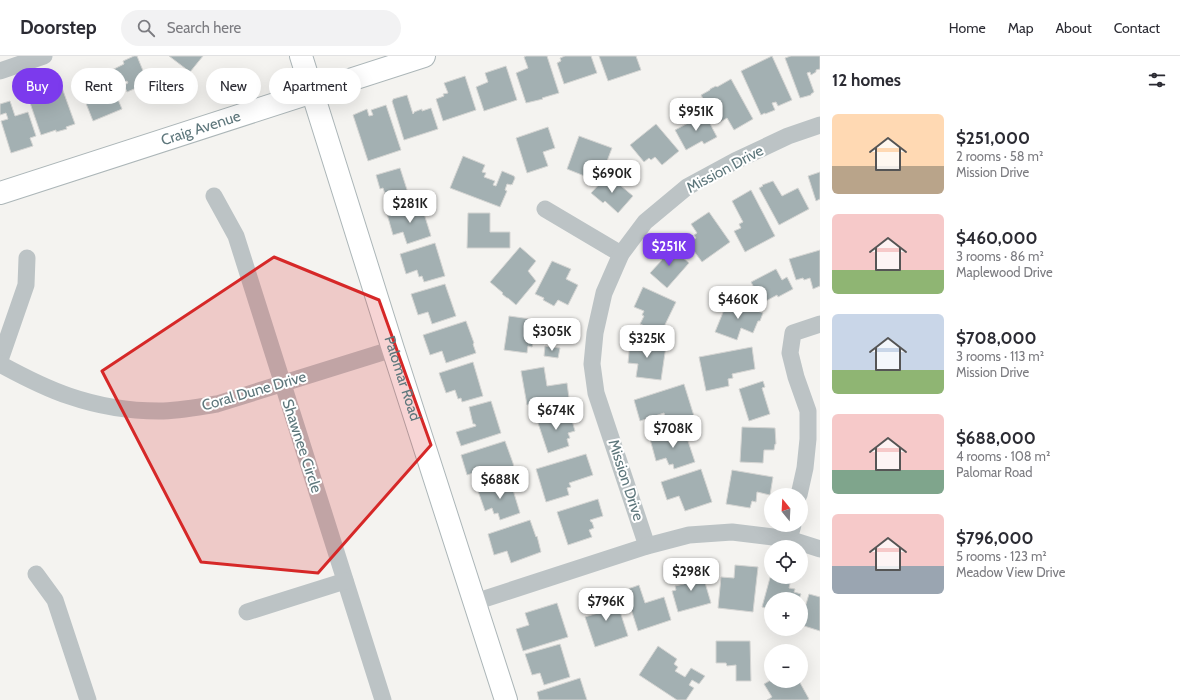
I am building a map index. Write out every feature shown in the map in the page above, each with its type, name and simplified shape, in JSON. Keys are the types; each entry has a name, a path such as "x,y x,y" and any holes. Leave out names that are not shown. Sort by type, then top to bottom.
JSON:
{"street":[{"path":"0,71 44,56"},
{"name":"Palomar Road","path":"301,56 305,68"},
{"name":"Craig Avenue","path":"361,76 424,56"},
{"name":"Craig Avenue","path":"0,193 275,104"},
{"name":"Palomar Road","path":"316,104 506,700"},
{"name":"Mission Drive","path":"648,546 596,392 592,364 596,333 604,293 621,254 646,222 687,187 735,161 788,136 820,125"},
{"name":"Shawnee Circle","path":"214,196 236,236 383,700"},
{"path":"545,209 621,254"},
{"path":"0,360 26,285 27,258"},
{"path":"801,488 805,468 808,439 808,411 796,377 790,353 793,333 820,324"},
{"name":"Coral Dune Drive","path":"0,364 69,396 127,410 160,411 187,409 217,404 393,349"},
{"path":"475,602 648,546 688,535 732,532 764,532"},
{"path":"791,532 820,549"},
{"path":"36,574 55,600 88,700"},
{"path":"246,612 346,582"}],"highlighted area":[{"path":"274,257 379,300 431,445 318,573 201,562 102,371"}],"building":[{"path":"137,56 142,68 134,68 134,89 127,92 126,84 128,83 126,81 126,68 116,68 124,64 123,61"},
{"path":"169,56 203,56 193,68 185,68"},
{"path":"547,56 559,93 526,103 516,73 528,68 524,57"},
{"path":"565,56 591,56 597,73 564,84 557,63 561,61 560,58"},
{"path":"599,56 636,56 641,70 608,81"},
{"path":"772,56 792,100 778,106 776,102 772,103 775,110 761,115 741,71"},
{"path":"791,56 820,56 820,69 816,70 816,72 811,75 810,72 807,73 814,92 811,95 800,98 785,58"},
{"path":"506,66 517,100 484,111 476,87 488,82 485,73"},
{"path":"465,76 476,110 443,121 436,99 444,96 443,94 448,93 444,83"},
{"path":"731,79 753,119 734,130 727,118 717,124 701,95"},
{"path":"63,91 75,124 66,127 67,129 56,132 56,130 41,135 30,104 63,104"},
{"path":"407,95 413,114 414,112 422,109 422,111 431,108 438,129 404,140 392,101 393,99"},
{"path":"10,101 15,116 28,112 36,136 30,138 33,146 11,153 1,121 8,119 6,113 0,115 0,104"},
{"path":"86,104 120,104 122,109 93,121"},
{"path":"386,105 401,150 368,161 353,115 367,109 369,116 373,115 371,110"},
{"path":"705,114 717,137 704,144 702,141 686,150 675,130"},
{"path":"656,124 679,151 662,165 655,157 651,160 649,158 644,162 630,145"},
{"path":"548,127 555,148 543,152 548,166 527,173 516,138"},
{"path":"579,136 612,148 604,169 596,166 595,169 591,168 587,177 567,169"},
{"path":"463,156 485,165 482,172 486,173 484,177 495,181 493,185 496,186 502,171 514,176 515,178 512,185 507,184 505,190 507,191 500,207 450,188"},
{"path":"400,168 410,199 389,205 383,188 380,189 376,175"},
{"path":"820,172 820,199 816,201 808,176"},
{"path":"608,175 633,196 618,213 605,201 603,203 591,193"},
{"path":"773,181 782,196 798,188 809,209 779,225 759,188 763,186 762,185"},
{"path":"751,190 775,236 745,252 734,231 741,228 739,224 743,222 732,201"},
{"path":"421,204 431,236 407,244 403,232 393,235 387,214"},
{"path":"709,212 730,242 702,262 688,243 696,238 694,235 697,233 691,224"},
{"path":"468,213 490,213 490,232 510,232 510,248 467,248"},
{"path":"435,243 445,276 424,282 422,276 419,277 417,270 406,274 400,254"},
{"path":"670,246 689,263 667,288 650,273 662,260 659,258"},
{"path":"520,247 536,261 528,271 536,281 516,305 490,282"},
{"path":"820,250 820,286 813,289 810,278 796,280 789,259"},
{"path":"552,261 571,269 566,279 578,285 568,305 558,300 554,306 543,300 544,298 535,294"},
{"path":"776,269 782,280 787,277 793,289 778,297 777,295 766,301 765,299 761,301 751,282"},
{"path":"445,284 456,316 432,324 428,312 418,315 411,294"},
{"path":"643,287 676,302 661,333 640,324 644,316 642,315 644,311 634,307"},
{"path":"728,300 763,313 753,333 741,328 737,340 715,332"},
{"path":"509,316 560,323 558,342 544,340 544,344 533,343 532,347 528,346 527,353 504,350"},
{"path":"466,321 476,353 446,363 442,351 430,355 423,335"},
{"path":"630,341 666,346 661,380 636,377 638,364 628,363"},
{"path":"545,346 560,348 558,358 544,356"},
{"path":"752,347 755,369 732,374 733,378 728,379 729,386 706,391 699,357"},
{"path":"473,362 483,396 462,402 461,398 458,399 455,390 446,393 439,373"},
{"path":"544,367 547,386 567,383 569,398 527,405 521,371"},
{"path":"763,381 765,387 762,388 770,414 749,421 739,389"},
{"path":"684,384 694,416 672,423 670,416 665,417 664,413 640,421 634,400"},
{"path":"491,401 501,433 461,446 456,432 476,426 473,424 469,407"},
{"path":"569,410 575,431 568,433 570,438 567,439 569,446 548,453 537,420"},
{"path":"742,427 775,428 776,444 774,450 764,450 763,463 740,462"},
{"path":"684,429 695,462 674,469 673,464 669,465 666,458 656,461 650,439"},
{"path":"505,441 515,473 485,483 479,471 467,475 461,455"},
{"path":"586,454 593,475 569,483 571,487 567,488 569,495 546,502 536,469"},
{"path":"701,469 712,502 685,511 679,496 667,500 661,482"},
{"path":"732,470 773,477 771,488 764,488 764,494 757,492 756,502 752,501 750,508 726,504"},
{"path":"510,480 520,513 500,520 498,513 494,514 492,508 485,511 478,491"},
{"path":"598,499 603,516 590,520 594,528 589,530 592,537 568,545 557,512"},
{"path":"530,520 536,537 537,536 541,552 511,563 507,551 494,555 488,534"},
{"path":"735,565 758,567 753,612 718,608 721,577 734,578"},
{"path":"701,569 711,603 678,612 672,591 676,590 675,586 684,584 681,575"},
{"path":"768,584 790,584 789,588 795,589 794,592 766,592"},
{"path":"639,585 645,603 664,597 671,620 638,631 625,590"},
{"path":"614,593 628,636 595,647 585,617 598,613 594,600"},
{"path":"809,594 820,597 820,631 808,627"},
{"path":"557,603 568,637 523,651 516,629 529,625 525,613"},
{"path":"716,641 750,641 751,681 736,681 736,665 727,666 726,663 716,663"},
{"path":"560,644 570,677 544,685 540,673 532,675 525,654"},
{"path":"658,646 677,659 674,664 678,667 675,671 685,677 691,668 705,676 699,684 692,680 689,685 694,688 686,700 677,700 639,675"},
{"path":"580,678 587,700 539,700 537,692"},
{"path":"766,688 803,688 809,699 767,700 772,697"}]}
